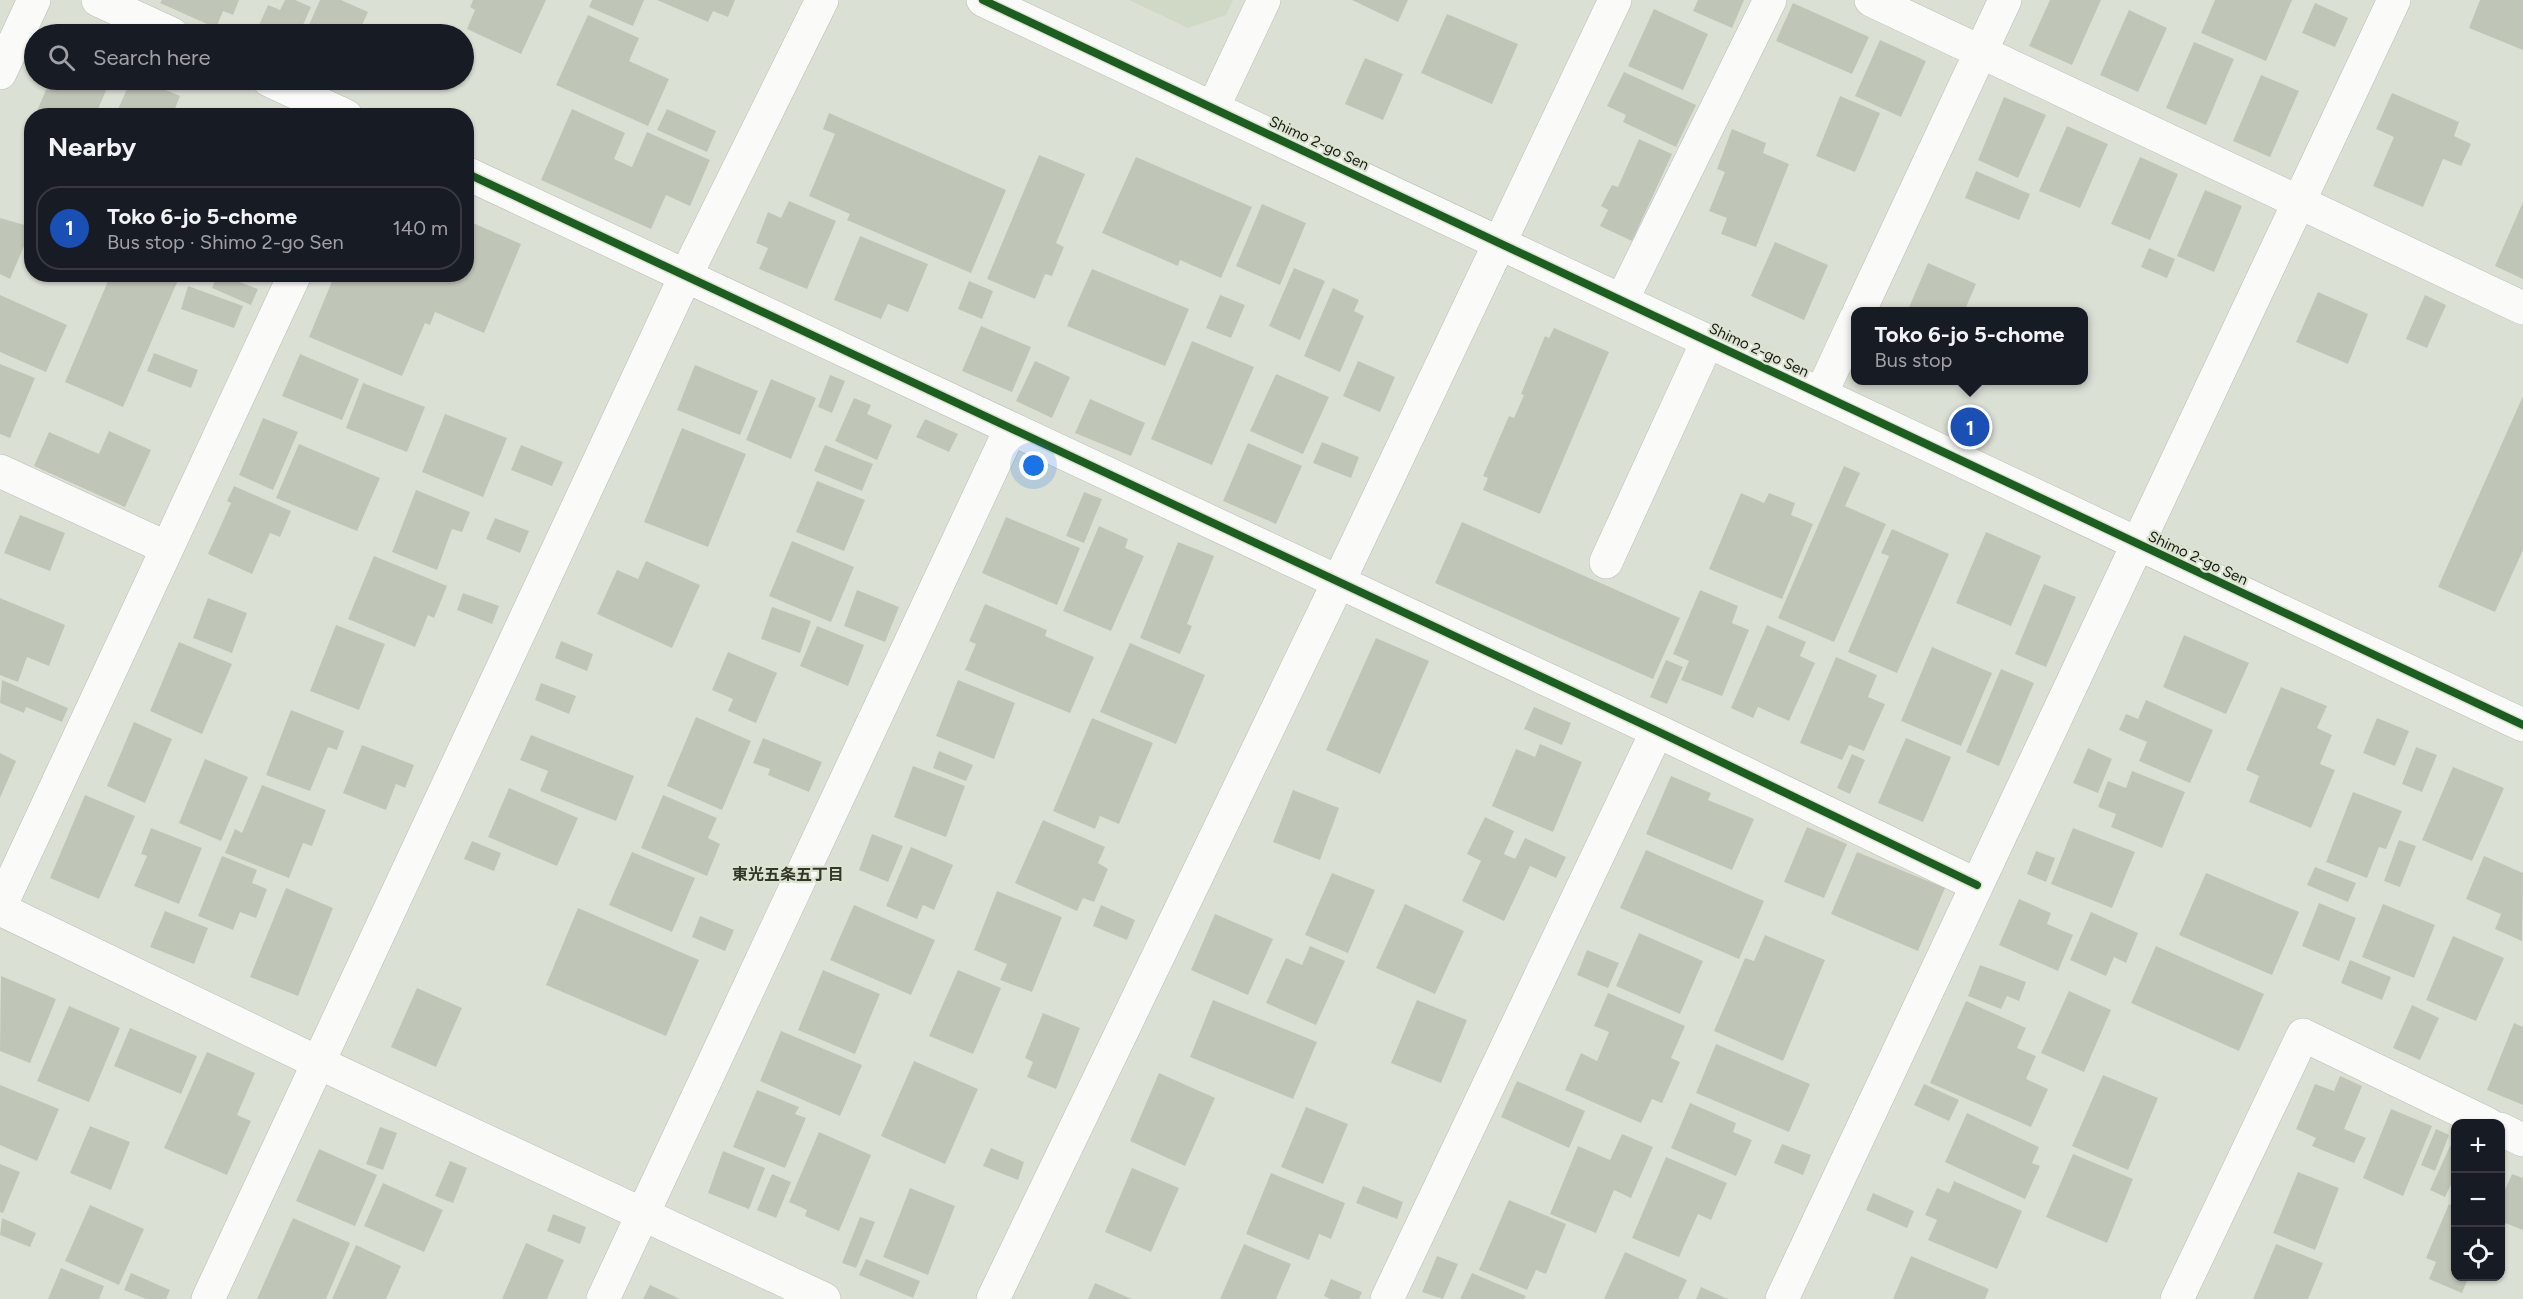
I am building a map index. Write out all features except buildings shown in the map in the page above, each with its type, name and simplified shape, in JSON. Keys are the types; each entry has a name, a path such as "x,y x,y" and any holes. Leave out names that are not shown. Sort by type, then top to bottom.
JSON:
{"street":[{"path":"0,73 34,0"},
{"path":"98,0 150,24"},
{"path":"208,1299 685,277 822,0"},
{"name":"Shimo 2-go Sen","path":"983,0 2523,725"},
{"path":"1213,108 1264,0"},
{"path":"993,1299 1338,583 1615,0"},
{"path":"1622,300 1770,0"},
{"path":"1871,0 2299,200 2523,308"},
{"path":"1861,307 2005,0"},
{"path":"1782,1299 2394,0"},
{"path":"290,90 329,108"},
{"path":"474,177 1657,732 1977,885"},
{"path":"291,282 0,908 319,1063 824,1299"},
{"path":"1821,394 1851,329"},
{"path":"1606,562 1708,340"},
{"path":"603,1299 1010,430"},
{"path":"0,471 167,548"},
{"path":"1387,1299 1657,732"},
{"path":"2177,1299 2303,1035 2478,1119"},
{"path":"2505,1131 2523,1140"}],"shaded area":[{"path":"1129,0 1233,0 1226,15 1188,28"}],"cycle path":[{"path":"983,0 2523,725"},
{"path":"474,177 1657,731 1977,885"}],"place":[{"name":"Toko 6-jo 5-chome","path":"1970,427"}],"district":[{"name":"東光五条五丁目","path":"788,874"}]}
